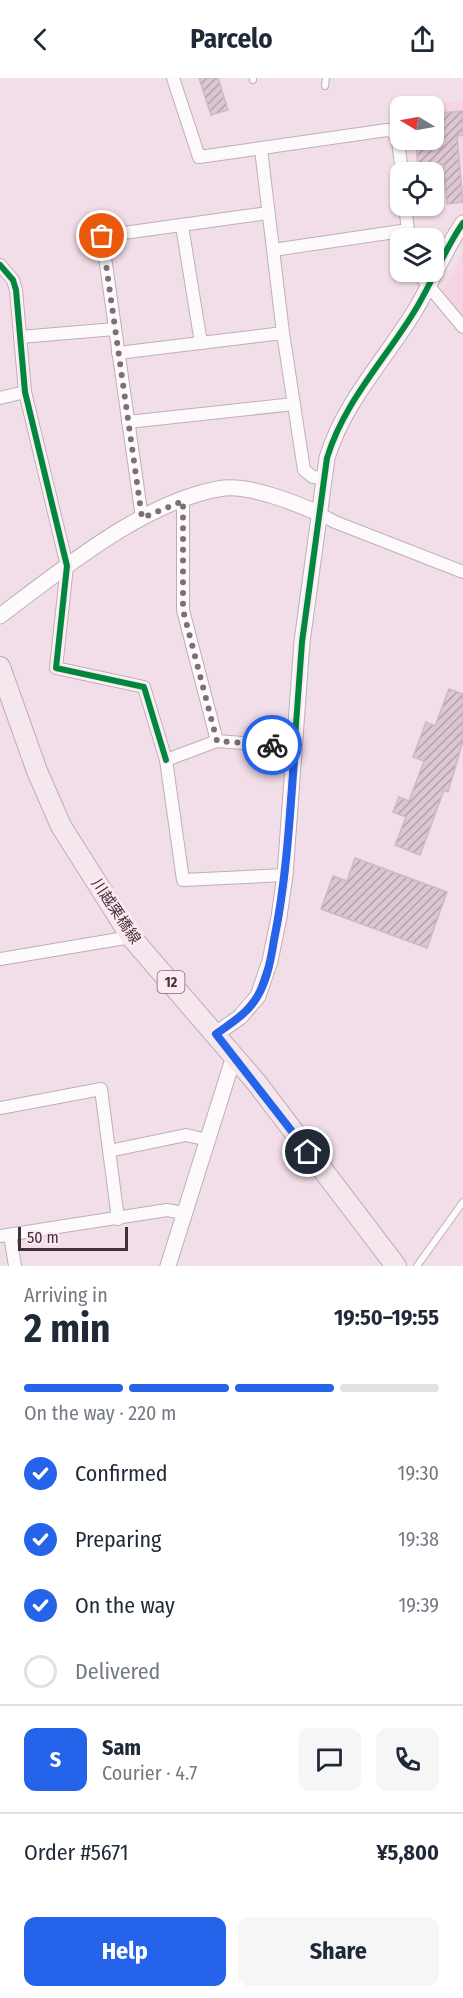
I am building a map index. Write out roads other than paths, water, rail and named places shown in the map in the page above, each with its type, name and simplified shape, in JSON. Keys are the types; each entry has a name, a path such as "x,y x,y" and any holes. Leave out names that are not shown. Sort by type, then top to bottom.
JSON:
{"main road":[{"name":"川越栗橋線","path":"0,667 37,771 61,826 131,937 234,1056 396,1266"}],"street":[{"path":"173,78 199,157 387,130 393,132 399,141 401,162"},
{"path":"261,149 283,333 304,470 312,477 324,478"},
{"path":"142,518 102,236 268,213"},
{"path":"216,1034 240,1017 258,996 270,961 285,876 302,642 324,478 332,442 350,406 429,288 463,224"},
{"path":"182,226 201,343"},
{"path":"273,250 390,236"},
{"path":"0,264 13,280 25,392 67,566 56,669 144,687 166,760 183,880 285,876"},
{"path":"0,285 13,280"},
{"path":"424,282 463,327"},
{"path":"20,337 115,329"},
{"path":"118,353 283,333"},
{"path":"0,399 25,392"},
{"path":"128,422 294,404"},
{"path":"0,616 67,566 142,518 183,501 225,488 248,490 320,514 334,522 463,572"},
{"path":"183,501 183,610 217,741"},
{"path":"166,760 217,741 295,747"},
{"path":"0,959 131,937"},
{"path":"168,1266 234,1056"},
{"path":"0,1108 101,1089 118,1219"},
{"path":"109,1151 186,1136 207,1140"},
{"path":"15,1266 5,1235 167,1210 183,1213"}],"lane":[{"path":"417,1266 463,1202"}]}
